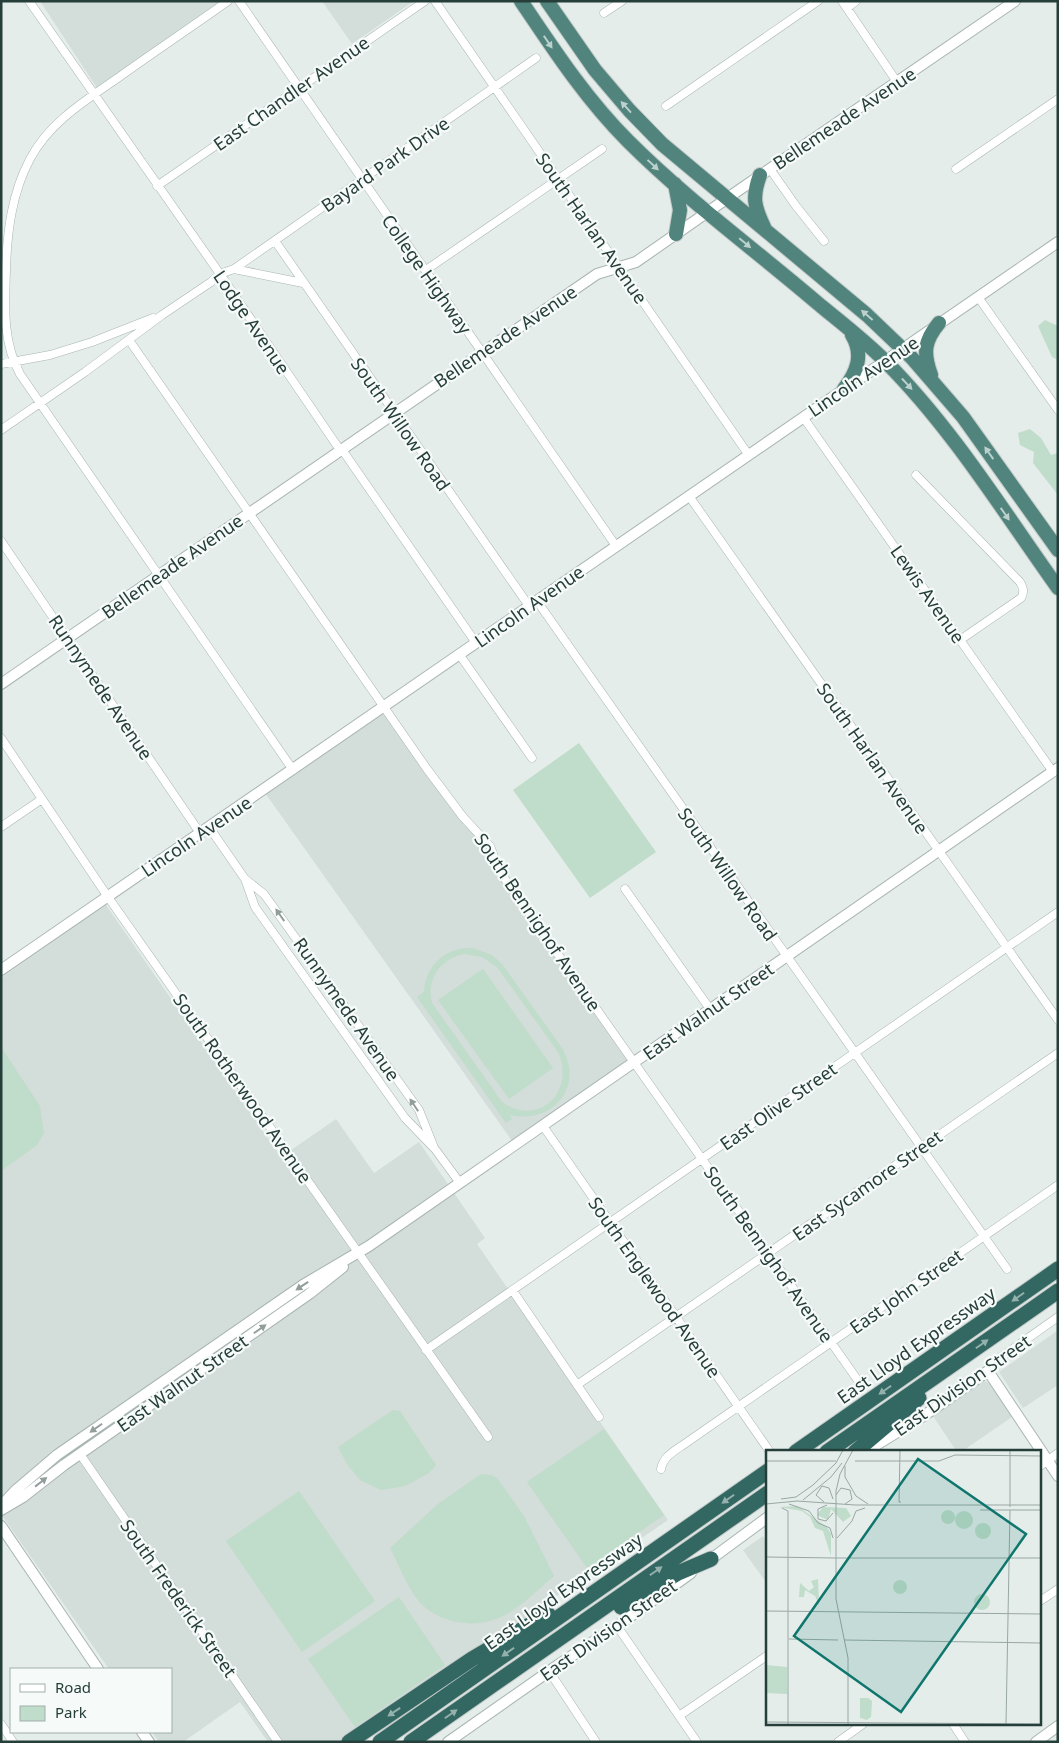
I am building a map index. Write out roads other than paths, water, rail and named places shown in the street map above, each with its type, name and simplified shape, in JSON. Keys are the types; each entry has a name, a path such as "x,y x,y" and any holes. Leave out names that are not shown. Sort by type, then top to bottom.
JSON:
{"highway":[{"path":"521,1 569,72 598,109 627,140 675,184 848,328 914,392 953,440 1058,588"},
{"path":"547,1 595,70 629,110 676,156 867,315 933,380 968,424 1058,550"},
{"path":"765,172 755,189 755,204 767,232"},
{"path":"675,184 680,210 676,234"},
{"path":"933,380 925,354 930,336 939,323"},
{"path":"844,389 855,372 858,363 857,344 848,328"},
{"name":"East Lloyd Expressway","path":"799,1450 1058,1269"},
{"name":"East Lloyd Expressway","path":"830,1450 1058,1291"},
{"path":"857,1450 922,1396 952,1364"},
{"name":"East Lloyd Expressway","path":"380,1742 766,1472"},
{"name":"East Lloyd Expressway","path":"411,1742 766,1494"},
{"path":"556,1641 612,1612 678,1573 711,1559"},
{"path":"349,1742 472,1659 556,1608 630,1568"}],"street":[{"name":"Lodge Avenue","path":"29,1 476,643"},
{"path":"228,1 71,112 50,131 30,158 15,198 9,227 4,262 5,320 9,346 14,362 40,404 292,770"},
{"name":"College Highway","path":"239,1 616,546"},
{"name":"East Chandler Avenue","path":"157,186 425,1"},
{"name":"South Harlan Avenue","path":"436,1 748,454"},
{"path":"604,13 622,1"},
{"path":"666,106 818,1"},
{"path":"856,1 845,5 898,82"},
{"name":"Bellemeade Avenue","path":"1,684 597,274 608,269 636,262 1015,1"},
{"name":"Bayard Park Drive","path":"220,274 234,269 275,241 536,58"},
{"path":"956,169 1058,99"},
{"path":"426,270 602,149"},
{"path":"765,172 824,240"},
{"name":"South Willow Road","path":"275,241 394,412 786,957 1006,1269"},
{"name":"Lincoln Avenue","path":"1,970 1058,242"},
{"path":"234,269 303,283"},
{"path":"1,430 220,274"},
{"path":"978,297 1058,410"},
{"path":"1,364 50,355 92,342 162,315"},
{"name":"South Bennighof Avenue","path":"129,340 463,817 490,846 500,872 859,1382"},
{"name":"Lewis Avenue","path":"802,417 1055,770"},
{"path":"916,475 1020,582 1023,592 1021,598 960,640"},
{"name":"South Harlan Avenue","path":"689,496 1058,1020"},
{"name":"Runnymede Avenue","path":"1,541 67,638 205,830 245,879 264,894 413,1102 435,1149"},
{"path":"459,654 532,758"},
{"name":"South Rotherwood Avenue","path":"1,738 108,897 488,1437"},
{"name":"East Walnut Street","path":"1,1510 23,1497 40,1482 309,1294 359,1253 1055,770"},
{"path":"1,827 42,799"},
{"name":"Runnymede Avenue","path":"245,879 255,907 405,1118 435,1149 460,1183"},
{"path":"625,889 710,1010"},
{"name":"East Olive Street","path":"426,1350 1058,912"},
{"name":"East Sycamore Street","path":"577,1385 1058,1053"},
{"name":"South Englewood Avenue","path":"542,1126 768,1449"},
{"name":"East John Street","path":"661,1469 664,1460 668,1456 1058,1185"},
{"name":"East Walnut Street","path":"1,1506 16,1490 57,1455 302,1285 359,1253"},
{"path":"513,1291 599,1417"},
{"name":"East Division Street","path":"868,1450 922,1417 988,1371 997,1360 1058,1317"},
{"path":"988,1371 1036,1450"},
{"path":"1058,1453 1044,1463 1058,1476"},
{"name":"South Frederick Street","path":"80,1454 278,1742"},
{"name":"East Division Street","path":"448,1742 617,1626 766,1518"},
{"path":"1,1526 97,1668"},
{"path":"1042,1600 1058,1589"},
{"path":"617,1626 697,1742"},
{"path":"679,1716 766,1656"},
{"path":"549,1672 596,1742"},
{"path":"1,1724 13,1742"},
{"path":"838,1742 861,1726"},
{"path":"954,1726 965,1742"},
{"path":"1036,1742 1058,1726"}]}
